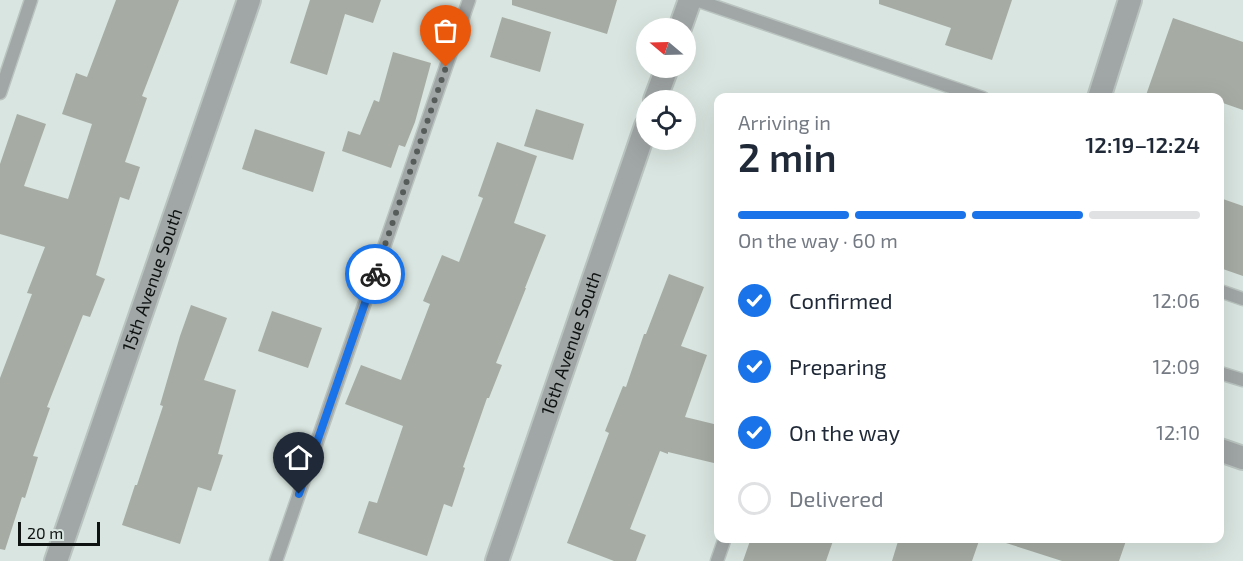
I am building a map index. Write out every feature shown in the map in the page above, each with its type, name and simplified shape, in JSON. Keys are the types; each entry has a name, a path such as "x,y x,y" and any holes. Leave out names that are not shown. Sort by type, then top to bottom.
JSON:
{"street":[{"name":"15th Avenue South","path":"56,561 249,0"},
{"path":"684,18 690,0"},
{"path":"1101,93 1130,0"},
{"name":"16th Avenue South","path":"497,561 638,150"},
{"path":"1224,451 1243,458"}],"lane":[{"path":"0,93 31,0"},
{"path":"276,561 469,0"},
{"path":"696,0 968,93"},
{"path":"1224,292 1243,299"},
{"path":"1224,374 1243,380"},
{"path":"717,561 723,543"}],"building":[{"path":"116,0 179,0 142,96 147,98 125,162 140,167 129,200 120,197 96,275 105,279 90,317 83,315 47,407 50,408 33,456 38,457 25,498 22,497 5,550 0,549 0,378 32,294 27,293 45,247 0,234 0,164 17,114 46,124 24,186 68,199 92,124 62,114 76,73 87,77"},
{"path":"310,0 381,0 373,23 345,14 327,75 290,63"},
{"path":"512,0 617,0 607,34 512,5"},
{"path":"879,0 1012,0 992,60 945,45 951,28 879,4"},
{"path":"502,17 551,32 540,72 490,57"},
{"path":"1173,18 1243,42 1243,110 1224,103 1224,93 1147,93"},
{"path":"393,52 431,63 415,122 405,147 399,145 391,168 342,151 348,131 360,135 374,100 379,102"},
{"path":"536,109 584,124 573,160 524,146"},
{"path":"255,129 325,152 313,192 242,169"},
{"path":"497,142 537,156 514,223 546,235 496,363 502,365 489,398 487,398 452,507 444,504 427,556 358,533 369,501 377,503 403,426 345,404 361,365 401,380 430,304 423,301 442,255 459,262 483,198 478,196"},
{"path":"1224,199 1243,206 1243,276 1224,269"},
{"path":"669,274 704,287 681,346 707,355 685,417 714,424 714,463 660,451 630,529 646,535 636,561 614,561 567,543 609,433 605,431 623,386 626,387 644,334 646,334"},
{"path":"191,305 227,318 204,380 236,390 218,454 223,455 211,491 198,487 180,544 122,525 163,406 160,405"},
{"path":"272,311 322,328 308,368 258,351"},
{"path":"749,543 832,543 826,561 743,561"},
{"path":"897,543 978,543 972,561 892,561"},
{"path":"1006,543 1125,543 1119,561 1062,561"}],"way so far":[{"path":"375,274 446,67"}],"route":[{"path":"299,494 375,274"}]}
